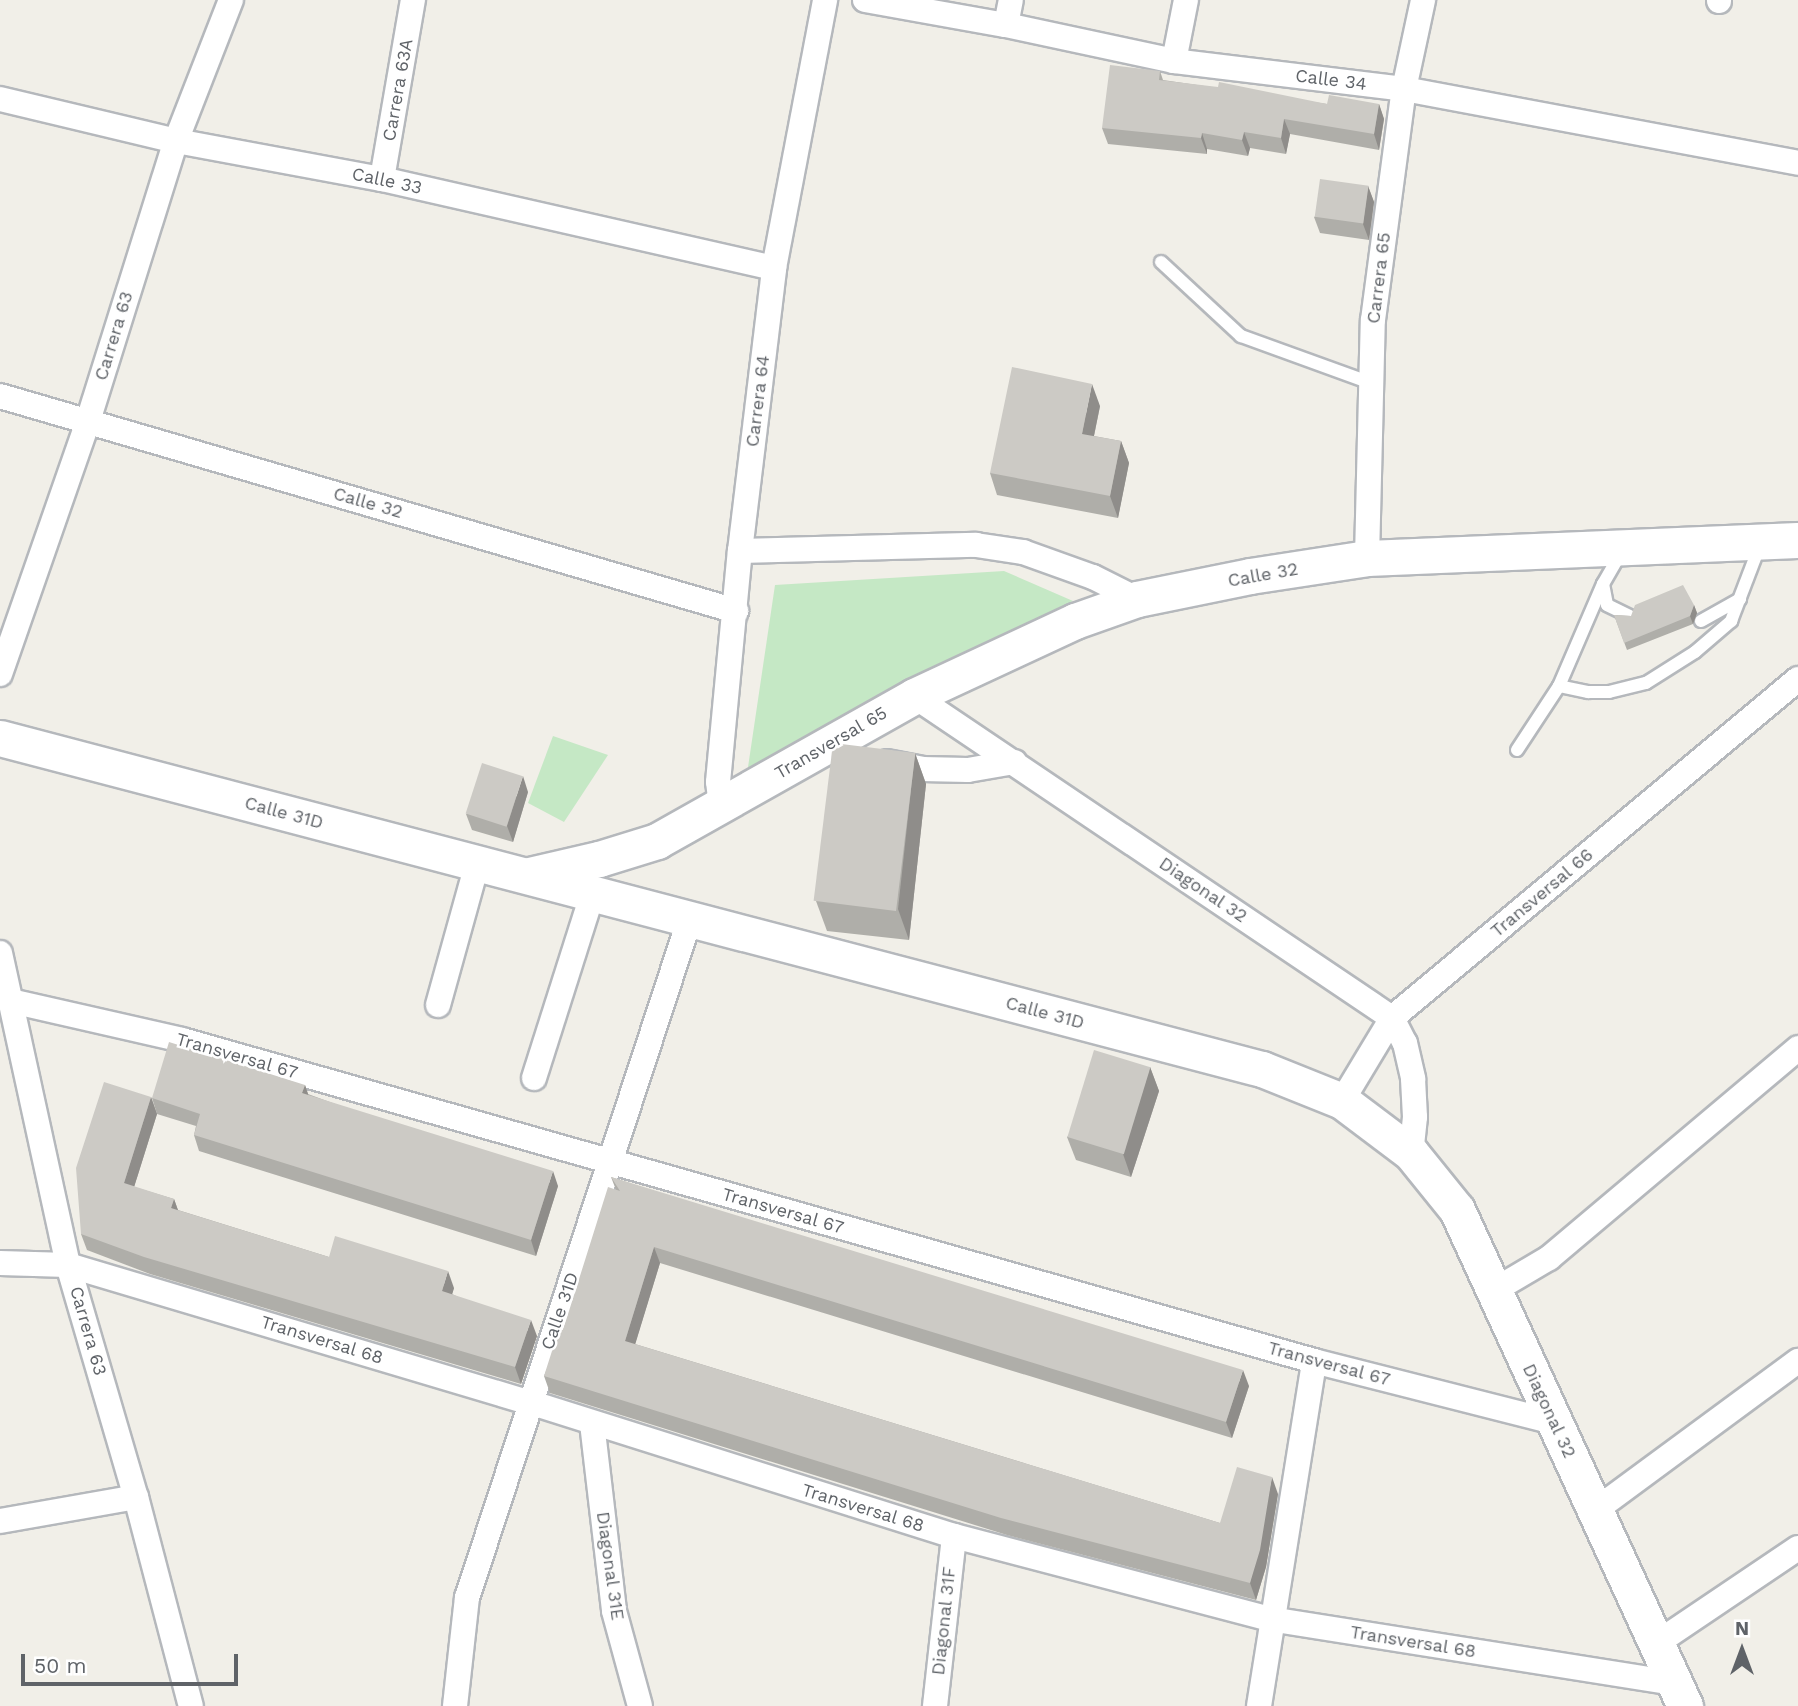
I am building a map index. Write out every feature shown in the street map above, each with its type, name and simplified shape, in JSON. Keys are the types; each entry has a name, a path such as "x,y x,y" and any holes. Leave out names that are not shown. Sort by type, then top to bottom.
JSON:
{"street":[{"name":"Carrera 63","path":"0,674 88,421 176,141 231,0"},
{"name":"Carrera 63A","path":"383,179 413,0"},
{"name":"Carrera 64","path":"721,806 718,782 740,551 774,268 824,0"},
{"name":"Calle 34","path":"864,0 1006,25 1174,61 1404,89 1798,163"},
{"path":"1006,25 1011,0"},
{"path":"1174,61 1186,0"},
{"name":"Carrera 65","path":"1367,558 1373,320 1404,89 1423,0"},
{"name":"Calle 33","path":"0,99 176,141 383,179 774,268"},
{"name":"Calle 32","path":"0,396 736,611"},
{"name":"Calle 32","path":"1137,599 1250,576 1367,558 1626,545 1798,540"},
{"path":"740,551 976,545 1023,552 1093,577 1137,599"},
{"name":"Transversal 65","path":"522,876 630,851 657,841 914,696 1075,621 1137,599"},
{"name":"Transversal 66","path":"1342,1101 1392,1018 1798,679"},
{"name":"Diagonal 32","path":"914,696 1392,1018"},
{"name":"Calle 31D","path":"0,738 1262,1069 1342,1101 1400,1143"},
{"path":"833,742 876,760 922,769 968,770 1014,762"},
{"path":"438,1005 477,864"},
{"path":"534,1078 592,895"},
{"name":"Calle 31D","path":"455,1706 467,1598 529,1402 690,921"},
{"name":"Carrera 63","path":"1,963 68,1265 136,1497 191,1706"},
{"name":"Transversal 67","path":"11,1001 182,1040 1314,1361 1554,1422"},
{"path":"1392,1018 1405,1043 1413,1080 1415,1116 1400,1143"},
{"path":"1493,1291 1549,1258 1798,1048"},
{"name":"Diagonal 32","path":"1400,1143 1457,1210 1680,1695"},
{"name":"Transversal 68","path":"0,1263 68,1265 529,1402 954,1536 1270,1619 1680,1695"},
{"path":"1259,1706 1270,1619 1314,1361"},
{"path":"1597,1510 1798,1361"},
{"name":"Diagonal 31E","path":"592,1423 614,1611 640,1706"},
{"path":"0,1521 136,1497"},
{"name":"Diagonal 31F","path":"935,1706 954,1536"},
{"path":"1657,1643 1798,1548"}],"lane":[{"path":"1161,262 1241,336 1371,383"},
{"path":"1559,686 1588,692 1609,692 1646,683 1695,652 1731,621 1761,541"},
{"path":"1517,750 1559,686 1603,583 1626,545"},
{"path":"1603,583 1607,605 1630,616"},
{"path":"1700,621 1740,599"}],"green space":[{"path":"1004,571 1073,601 747,774 775,585"},
{"path":"553,736 608,755 564,822 528,803"}],"building":[{"path":"1110,65 1160,71 1159,80 1218,87 1219,82 1327,104 1329,95 1379,104 1374,134 1284,119 1281,138 1244,132 1242,140 1202,133 1201,138 1102,128"},
{"path":"1320,179 1369,186 1363,223 1315,217"},
{"path":"1012,367 1092,384 1082,434 1121,441 1110,496 990,473"},
{"path":"1683,585 1694,605 1690,616 1624,643 1614,615 1631,616 1635,605"},
{"path":"833,743 915,753 896,911 814,901"},
{"path":"482,763 523,776 507,827 466,813"},
{"path":"169,1042 305,1085 302,1093 553,1171 531,1240 194,1135 200,1114 152,1098"},
{"path":"1094,1050 1150,1067 1124,1154 1067,1137"},
{"path":"104,1082 151,1097 124,1183 174,1199 171,1208 329,1257 335,1236 448,1271 442,1291 531,1320 515,1367 144,1257 81,1234 76,1168"},
{"path":"611,1177 1243,1370 1226,1422 654,1247 625,1341 1220,1523 1237,1467 1272,1477 1260,1550 1250,1583 1001,1518 544,1376 559,1329 563,1330 608,1187 620,1191"}]}
